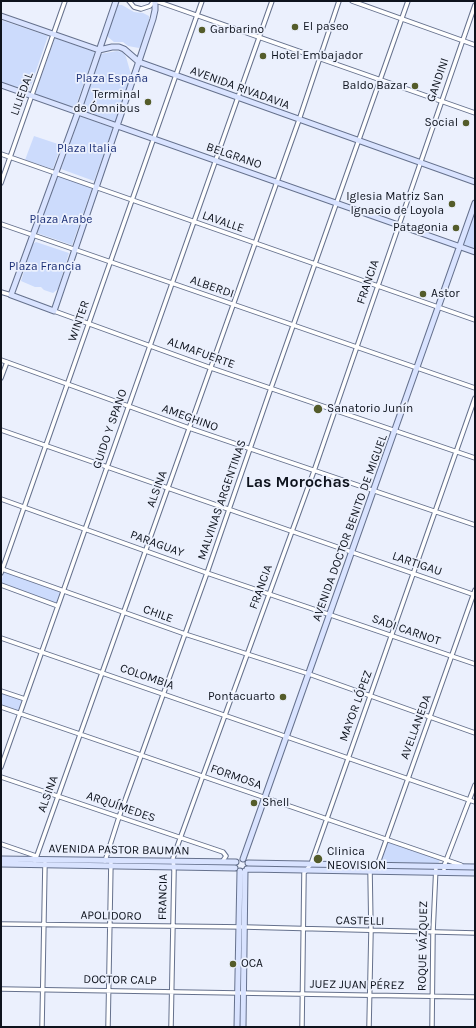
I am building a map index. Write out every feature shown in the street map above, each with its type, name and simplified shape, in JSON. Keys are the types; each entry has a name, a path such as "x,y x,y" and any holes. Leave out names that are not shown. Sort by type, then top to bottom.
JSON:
{"main road":[{"path":"11,295 56,174 116,1"},
{"path":"54,311 139,62 153,19 155,1"},
{"name":"AVENIDA RIVADAVIA","path":"1,16 99,50 119,47 124,49 139,62 239,99 475,182"},
{"name":"BELGRANO","path":"1,85 475,252"},
{"name":"AVENIDA DOCTOR BENITO DE MIGUEL","path":"243,1027 241,993 242,866 475,203"},
{"name":"ALMAFUERTE","path":"11,295 54,311"},
{"name":"AVENIDA PASTOR BAUMAN","path":"1,859 174,867 242,866"},
{"name":"AVENIDA PASTOR BAUMAN","path":"1,864 35,860"},
{"name":"AVENIDA PASTOR BAUMAN","path":"108,863 172,861 222,862 242,866"},
{"path":"242,866 311,864 370,868"},
{"path":"242,866 306,869 444,869 475,872"},
{"path":"444,869 475,867"},
{"name":"AVENIDA DOCTOR BENITO DE MIGUEL","path":"237,1027 241,993"}],"street":[{"name":"LILIEDAL","path":"1,183 65,1"},
{"path":"129,1 134,7 141,8 150,6 155,1 475,113"},
{"name":"WINTER","path":"2,570 202,1"},
{"name":"GUIDO Y SPANO","path":"1,767 128,406 239,99 272,1"},
{"name":"ALSINA","path":"35,860 299,120 339,1"},
{"path":"352,1 475,45"},
{"name":"MALVINAS ARGENTINAS","path":"108,1027 110,925 108,863 119,817 207,573 408,1"},
{"name":"GANDINI","path":"420,163 475,5"},
{"name":"LAVALLE","path":"1,154 475,320"},
{"name":"FRANCIA","path":"171,1027 174,867 172,861 314,471 420,163"},
{"name":"ALBERDI","path":"1,224 475,388"},
{"name":"ALMAFUERTE","path":"1,292 11,295"},
{"name":"ALMAFUERTE","path":"54,311 211,368 475,458"},
{"name":"AMEGHINO","path":"1,360 189,428 475,526"},
{"path":"1,378 7,362"},
{"name":"MAYOR LÓPEZ","path":"306,869 311,864 475,398"},
{"name":"LARTIGAU","path":"1,430 352,553 474,593"},
{"name":"PARAGUAY","path":"1,499 207,573 330,614"},
{"name":"CHILE","path":"2,570 185,634 309,674 475,733"},
{"path":"1,586 58,606"},
{"name":"AVELLANEDA","path":"378,868 386,839 474,593"},
{"name":"SADI CARNOT","path":"330,614 475,664"},
{"name":"COLOMBIA","path":"1,638 475,802"},
{"path":"1,691 25,699"},
{"name":"FORMOSA","path":"1,707 326,818 464,867"},
{"name":"ARQUÍMEDES","path":"1,777 223,852 226,856 222,862"},
{"path":"444,869 475,785"},
{"path":"1,844 35,860"},
{"path":"42,1027 45,862"},
{"path":"369,1027 371,931 370,868"},
{"path":"302,1027 304,873 306,869"},
{"name":"ROQUE VÁZQUEZ","path":"432,1027 433,932 436,869"},
{"name":"APOLIDORO","path":"1,924 242,927"},
{"name":"CASTELLI","path":"242,927 303,930 475,933"},
{"name":"DOCTOR CALP","path":"1,989 241,993"},
{"name":"JUEZ JUAN PÉREZ","path":"241,993 475,997"}],"green space":[{"path":"118,5 122,5 134,12 143,13 149,16 141,46 139,48 128,46 123,42 114,42 107,35"},
{"path":"1,20 48,36 29,91 1,82"},
{"path":"55,38 95,52 75,108 35,94"},
{"name":"Plaza España","path":"117,51 123,52 126,57 132,78 115,122 82,110 100,54"},
{"name":"Plaza Italia","path":"80,116 113,128 94,181 61,169"},
{"path":"34,136 61,145 53,169 25,160"},
{"name":"Plaza Arabe","path":"58,176 92,188 72,245 37,233"},
{"path":"475,203 475,252 460,247"},
{"name":"Plaza Francia","path":"36,242 69,253 58,289 53,293 44,290 41,287 35,287 21,281 32,245"},
{"path":"4,572 61,592 57,603 1,583"},
{"path":"1,693 23,700 19,711 1,705"},
{"path":"387,842 440,860 438,864 381,862"}],"place":[{"name":"El paseo","path":"295,27"},
{"name":"Garbarino","path":"202,30"},
{"name":"Hotel Embajador","path":"263,56"},
{"name":"Baldo Bazar","path":"415,86"},
{"name":"Terminal de Ómnibus","path":"148,102"},
{"name":"Social","path":"466,123"},
{"name":"Iglesia Matriz San Ignacio de Loyola","path":"452,204"},
{"name":"Patagonia","path":"456,228"},
{"name":"Astor","path":"423,294"},
{"name":"Sanatorio Junín","path":"318,409"},
{"name":"Pontacuarto","path":"283,697"},
{"name":"Shell","path":"254,803"},
{"name":"Clinica NEOVISION","path":"318,859"},
{"name":"OCA","path":"233,964"}],"district":[{"name":"Las Morochas","path":"298,482"}]}
